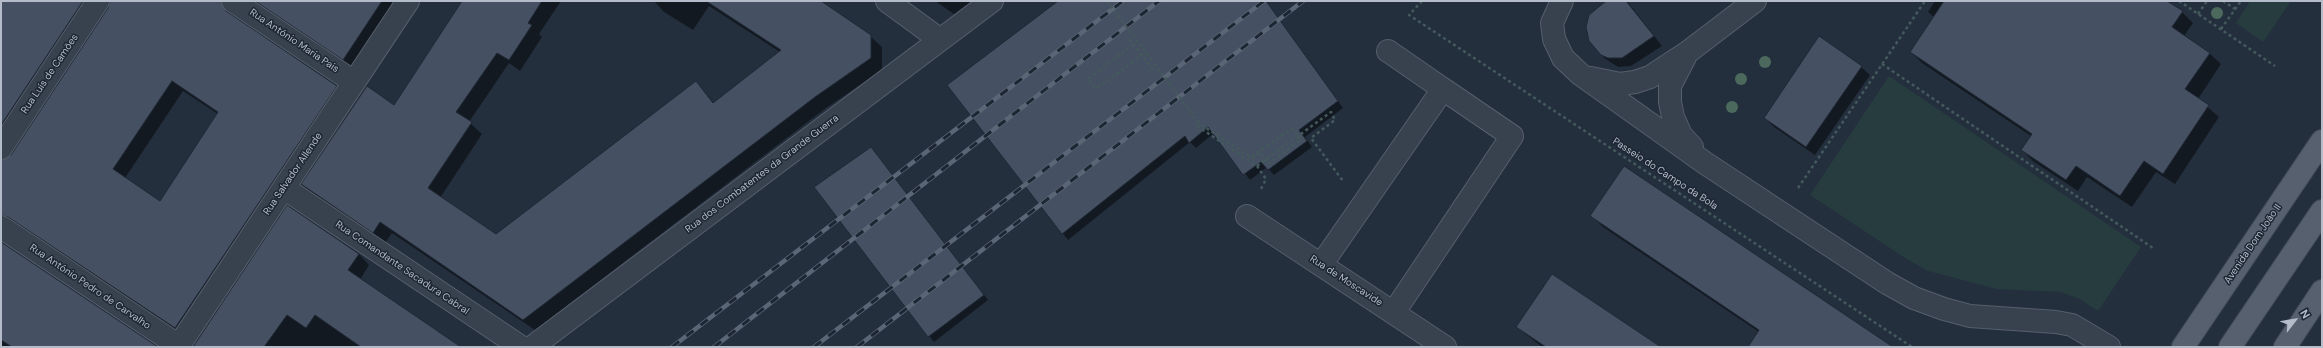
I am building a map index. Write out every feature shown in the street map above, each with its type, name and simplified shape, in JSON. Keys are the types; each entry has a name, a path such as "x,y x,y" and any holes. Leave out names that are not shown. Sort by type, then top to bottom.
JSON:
{"main road":[{"name":"Avenida Dom João II","path":"2183,347 2322,141"},
{"path":"2230,347 2322,211"},
{"path":"2285,347 2322,291"}],"street":[{"name":"Rua Luís de Camões","path":"1,148 98,1"},
{"name":"Rua António Maria Pais","path":"233,1 354,82"},
{"name":"Rua Salvador Allende","path":"178,347 408,1"},
{"path":"887,1 940,40"},
{"name":"Rua dos Combatentes da Grande Guerra","path":"532,347 992,1"},
{"path":"1562,1 1552,23 1554,39 1563,58 1580,74 1705,163 1887,283 1914,298 1944,309 1970,316 2056,322 2072,325 2109,347"},
{"path":"1580,74 1602,82 1620,84 1635,82 1664,70 1755,1"},
{"path":"1388,52 1512,136 1394,312"},
{"path":"1688,52 1676,70 1670,86 1670,102 1673,117 1681,135 1705,163"},
{"path":"1321,265 1443,89"},
{"name":"Rua Comandante Sacadura Cabral","path":"284,188 520,347"},
{"name":"Rua de Moscavide","path":"1247,216 1445,347"},
{"name":"Rua António Pedro de Carvalho","path":"1,227 178,347"}],"path":[{"path":"1106,1 1200,124 1252,158 1261,153 1268,164 1301,140 1292,128 1247,160"},
{"name":"Passeio do Campo da Bola","path":"1422,1 1409,14 1912,347"},
{"path":"1781,213 1925,1"},
{"path":"2179,1 2276,66"},
{"path":"2198,14 2207,1"},
{"path":"2223,1 2235,9"},
{"path":"2222,29 2241,1"},
{"path":"1129,39 1154,71"},
{"path":"1134,44 1088,79 1096,89 1146,52"},
{"path":"1882,64 2153,248"},
{"path":"1257,166 1331,112 1335,120 1311,138 1362,206"},
{"path":"1197,126 1257,166 1266,179"}],"green space":[{"path":"2250,1 2291,1 2263,42 2236,23"},
{"path":"1889,76 2141,247 2098,311 2080,299 2060,292 1997,289 1928,271 1905,258 1810,195"}],"building":[{"path":"1,1 83,1 1,125"},
{"path":"110,1 221,1 226,11 337,86 175,328 8,217 1,215 1,160 11,155 108,8","holes":["172,81 218,112 160,201 113,169"]},
{"path":"255,1 382,1 343,60"},
{"path":"462,1 542,1 528,23 532,25 509,60 497,53 456,112 472,122 428,188 496,234 696,81 713,103 781,50 706,1 821,1 871,35 871,58 815,97 523,320 380,222 373,233 301,184 367,86 394,105"},
{"path":"1058,1 1266,1 1338,101 1299,130 1307,141 1268,170 1261,162 1243,175 1208,127 1189,143 1185,136 1062,234 947,85"},
{"path":"1606,1 1626,1 1654,36 1622,58 1608,58 1601,55 1589,41 1586,27 1589,15"},
{"path":"1944,1 2167,1 2183,11 2172,27 2210,53 2185,89 2209,105 2163,174 2144,161 2120,196 2076,166 2066,180 2021,150 2032,134 1910,52"},
{"path":"1819,36 1862,66 1806,147 1764,118"},
{"path":"871,147 984,295 928,337 814,187"},
{"path":"1624,166 1893,347 1748,347 1759,330 1590,216"},
{"path":"287,205 359,254 348,270 461,347 361,347 315,315 306,328 287,315 264,347 193,347"},
{"path":"1,242 158,347 12,347 1,340"},
{"path":"1552,274 1661,347 1546,347 1516,327"}],"railway":[{"path":"672,347 1123,1"},
{"path":"714,347 1159,1"},
{"path":"814,347 1264,1"},
{"path":"857,347 1303,1"}]}
